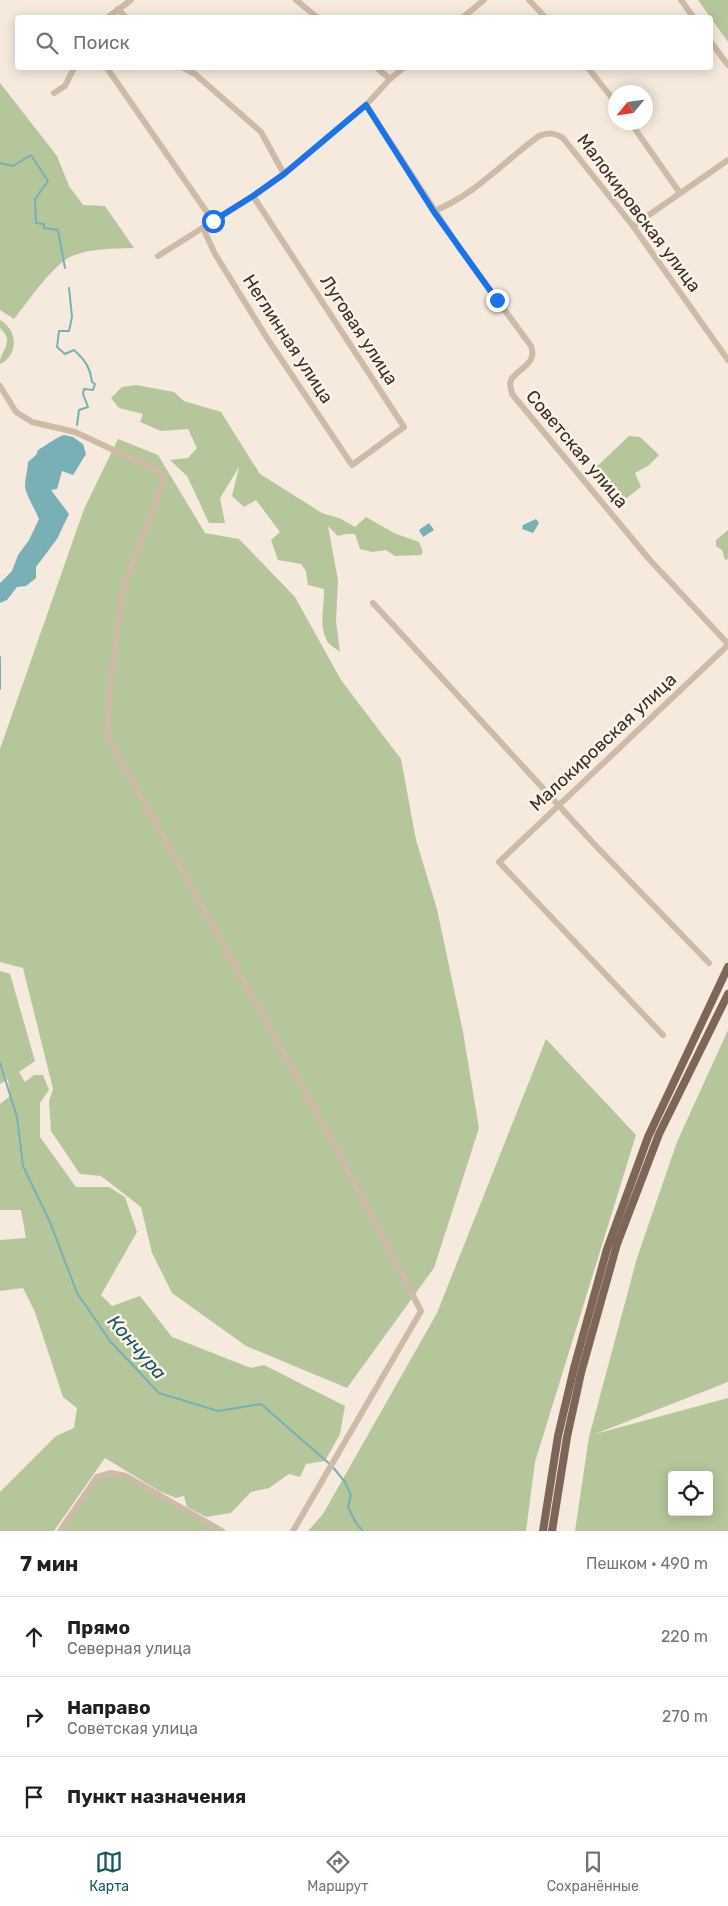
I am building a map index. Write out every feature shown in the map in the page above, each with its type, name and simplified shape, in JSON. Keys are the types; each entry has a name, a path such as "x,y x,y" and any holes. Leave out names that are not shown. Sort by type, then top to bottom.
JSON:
{"main road":[{"path":"543,1531 558,1436 574,1368 607,1249 648,1137 728,967"},
{"path":"552,1531 567,1437 581,1373 617,1244 659,1134 728,994"}],"street":[{"path":"110,15 131,0"},
{"path":"296,0 314,15"},
{"path":"466,15 484,0"},
{"path":"529,0 543,15"},
{"path":"681,0 692,15"},
{"path":"118,8 124,15"},
{"path":"713,45 728,65"},
{"path":"54,93 65,86 73,70"},
{"path":"108,70 213,221"},
{"path":"188,70 195,74 261,132 284,174"},
{"path":"379,70 390,79"},
{"path":"158,256 253,196 284,174 366,105 400,70"},
{"path":"590,70 608,94"},
{"name":"Советская улица","path":"366,105 434,212 531,346 533,351 530,361 511,380 512,394 649,559 727,646"},
{"path":"636,130 680,194"},
{"name":"Малокировская улица","path":"434,212 456,201 539,136 550,133 563,138 633,226 728,360"},
{"path":"633,226 728,160"},
{"name":"Луговая улица","path":"253,196 404,427 352,464"},
{"name":"Неглинная улица","path":"203,228 215,254 267,338 352,464"},
{"path":"0,386 16,412 32,422 82,434 154,469 162,475 163,483 123,590 111,678 107,736 337,1149 421,1311 293,1531"},
{"path":"373,603 596,846 709,963"},
{"name":"Малокировская улица","path":"663,1035 499,862 727,646"},
{"path":"60,1531 97,1476 111,1473 126,1476 222,1531"}],"green space":[{"path":"698,0 728,0 728,42 713,21 713,15 709,15"},
{"path":"0,83 57,156 69,186 83,205 105,206 134,248 102,249 79,253 65,260 49,275 14,319 0,310"},
{"path":"0,320 10,330 14,342 11,355 0,364 7,338 0,328"},
{"path":"136,385 174,392 184,401 221,412 260,474 322,513 341,519 355,527 366,517 394,533 419,542 423,552 421,555 395,556 386,550 372,552 360,549 355,534 338,536 328,526 338,580 336,621 340,652 327,641 324,635 322,622 324,589 308,585 306,571 301,564 278,560 271,540 280,532 256,500 244,507 232,496 239,467 220,498 225,523 209,523 187,476 170,460 188,458 197,448 188,429 161,431 140,422 143,414 119,408 111,398 122,387"},
{"path":"629,436 640,437 659,455 648,466 635,473 641,487 620,503 614,505 589,474"},
{"path":"118,439 158,455 205,533 239,539 295,597 341,680 401,759 416,840 437,909 463,1032 479,1128 434,1268 347,1388 246,1346 172,1293 152,1253 141,1207 101,1176 80,1174 51,1131 49,1101 53,1089 23,968 0,962 0,749 84,509"},
{"path":"728,530 728,559 725,560 722,550 716,546 716,540"},
{"path":"0,971 10,974 35,1061 19,1072 25,1082 34,1075 43,1075 49,1090 40,1103 40,1137 76,1187 109,1187 125,1197 137,1232 101,1295 112,1306 140,1296 172,1337 251,1368 264,1365 345,1406 340,1434 325,1461 306,1464 300,1477 289,1474 269,1488 251,1492 231,1513 206,1517 187,1507 184,1496 176,1498 159,1491 105,1458 54,1531 0,1531 0,1492 56,1436 74,1428 77,1408 63,1397 35,1312 23,1288 0,1291 0,1240 26,1238 21,1210 0,1210 0,1104 10,1096 8,1079 0,1084"},
{"path":"728,1030 728,1382 595,1434 728,1398 728,1531 575,1531 589,1437 637,1258 677,1142"},
{"path":"546,1039 636,1135 535,1462 526,1531 308,1531 323,1514 437,1313"},
{"path":"126,1476 222,1531 60,1531 97,1477"}],"water":[{"path":"64,435 73,437 83,444 86,454 73,475 62,471 57,489 51,490 69,514 57,539 36,567 36,578 26,586 17,587 7,600 0,603 0,583 12,571 18,555 29,540 39,519 25,489 28,462 36,455 38,450"},
{"path":"536,519 539,523 533,533 522,529 523,525"},
{"path":"429,523 434,530 423,537 419,530"}],"waterway":[{"name":"Кончура","path":"0,163 13,166 31,155 48,181 35,199 36,223 44,224 44,228 58,230 65,268"},
{"name":"Кончура","path":"69,288 72,317 69,331 59,331 57,347 65,354 74,350 86,364 92,382 95,384 93,390 84,389 83,394 88,407 79,410 77,425"},
{"name":"Кончура","path":"0,657 0,689"},
{"name":"Кончура","path":"0,1063 17,1117 23,1166 50,1222 77,1293 110,1341 159,1393 218,1411 261,1404 332,1466 345,1482 351,1495 348,1507 356,1523 363,1531"}],"route":[{"path":"213,221 284,174 366,105 434,212 497,300"}]}
